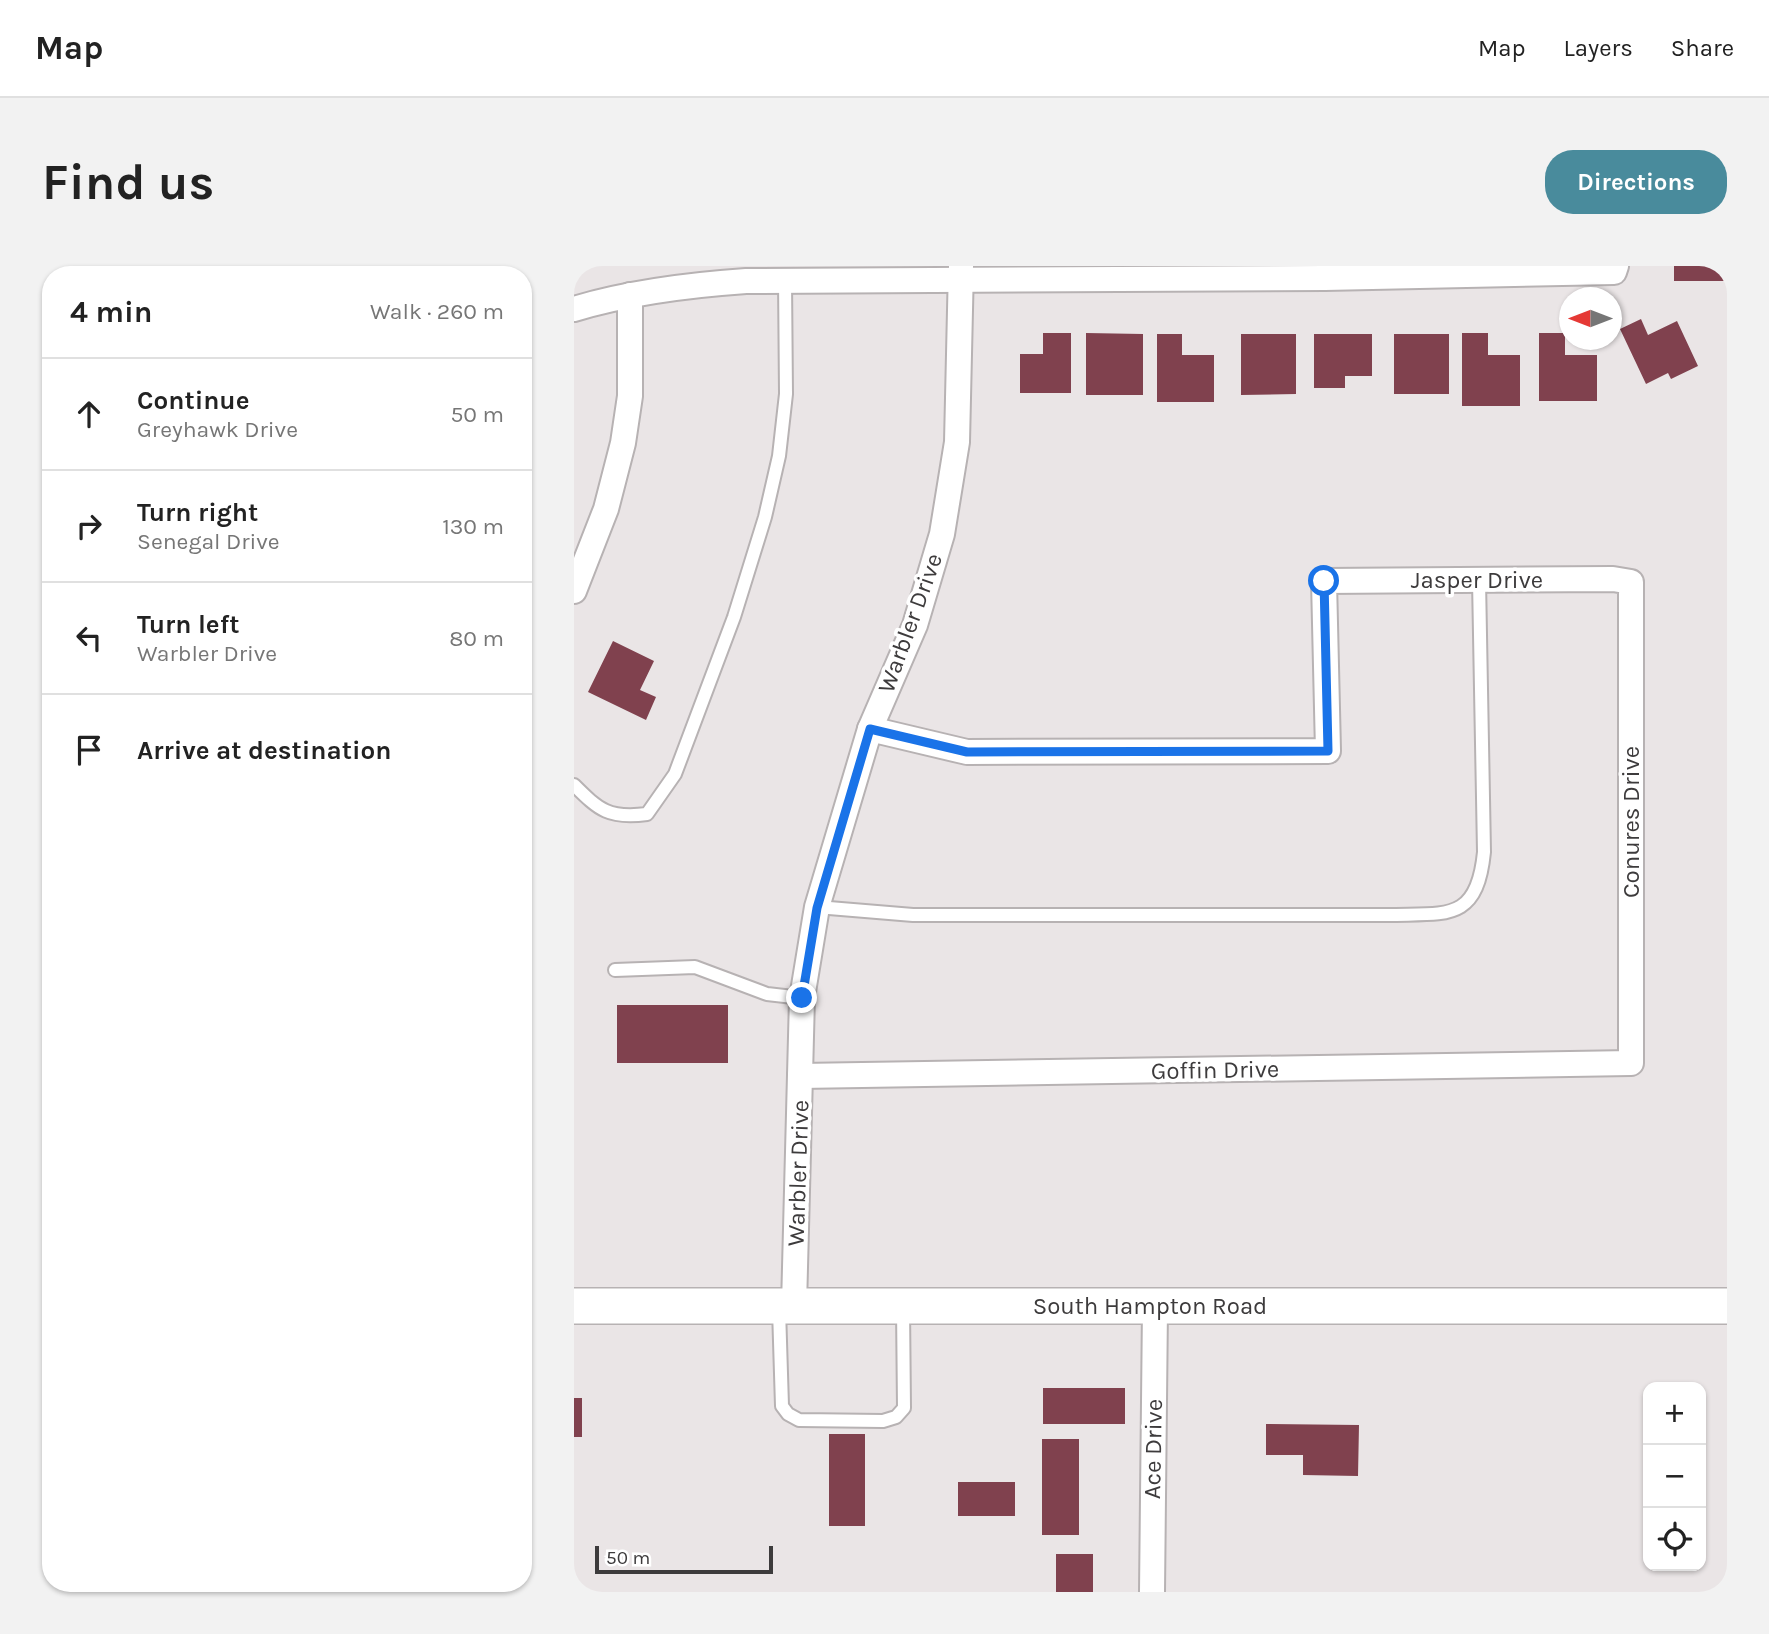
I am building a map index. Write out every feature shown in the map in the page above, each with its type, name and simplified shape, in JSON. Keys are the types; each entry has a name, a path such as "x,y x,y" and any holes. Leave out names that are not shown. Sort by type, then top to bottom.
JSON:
{"main road":[{"name":"South Hampton Road","path":"574,1306 1727,1306"}],"street":[{"path":"574,309 679,286 961,273 1614,272 1616,266"},
{"name":"Warbler Drive","path":"787,1306 802,998 817,908 870,729 915,625 942,534 957,442 961,273"},
{"path":"574,591 606,509 623,443 630,396 630,295"},
{"name":"Jasper Drive","path":"870,729 967,752 1328,751 1324,581 1631,582"},
{"name":"Conures Drive","path":"1631,582 1631,1063"},
{"name":"Goffin Drive","path":"800,1076 1631,1063"},
{"name":"Ace Drive","path":"1152,1592 1155,1307"}],"lane":[{"path":"574,785 595,807 622,818 647,814 675,775 734,617 774,480 786,394 785,281"},
{"path":"817,908 913,915 1387,915 1447,913 1468,904 1481,880 1484,852 1479,580"},
{"path":"615,970 695,967 767,994 802,998"},
{"path":"787,1306 782,1406 788,1414 799,1420 883,1421 896,1417 904,1408 903,1305"}],"building":[{"path":"1674,266 1727,266 1727,281 1674,281"},
{"path":"1641,319 1648,335 1677,321 1698,366 1671,379 1668,373 1646,384 1622,328"},
{"path":"1043,333 1071,333 1071,393 1020,393 1020,354 1043,354"},
{"path":"1086,333 1143,334 1143,395 1086,395"},
{"path":"1462,333 1488,333 1488,355 1520,355 1520,406 1462,406"},
{"path":"1539,333 1559,333 1559,350 1565,350 1565,355 1597,355 1597,401 1539,401"},
{"path":"1157,334 1182,334 1182,355 1214,355 1214,402 1157,402"},
{"path":"1241,334 1296,334 1296,394 1241,395"},
{"path":"1314,334 1372,334 1372,376 1345,376 1345,388 1314,388"},
{"path":"1394,334 1449,334 1449,394 1394,394"},
{"path":"613,641 654,661 640,690 656,697 646,720 588,692"},
{"path":"617,1005 728,1005 728,1063 617,1063"},
{"path":"1043,1388 1125,1388 1125,1424 1043,1424"},
{"path":"574,1398 582,1398 582,1437 574,1437"},
{"path":"1266,1424 1359,1425 1358,1476 1303,1475 1303,1455 1266,1455"},
{"path":"829,1434 865,1434 865,1526 829,1526"},
{"path":"1042,1439 1079,1439 1079,1535 1042,1535"},
{"path":"958,1482 1015,1482 1015,1516 958,1516"},
{"path":"1056,1554 1093,1554 1093,1592 1056,1592"}],"route":[{"path":"802,998 817,908 870,729 967,752 1328,751 1324,581"}]}
